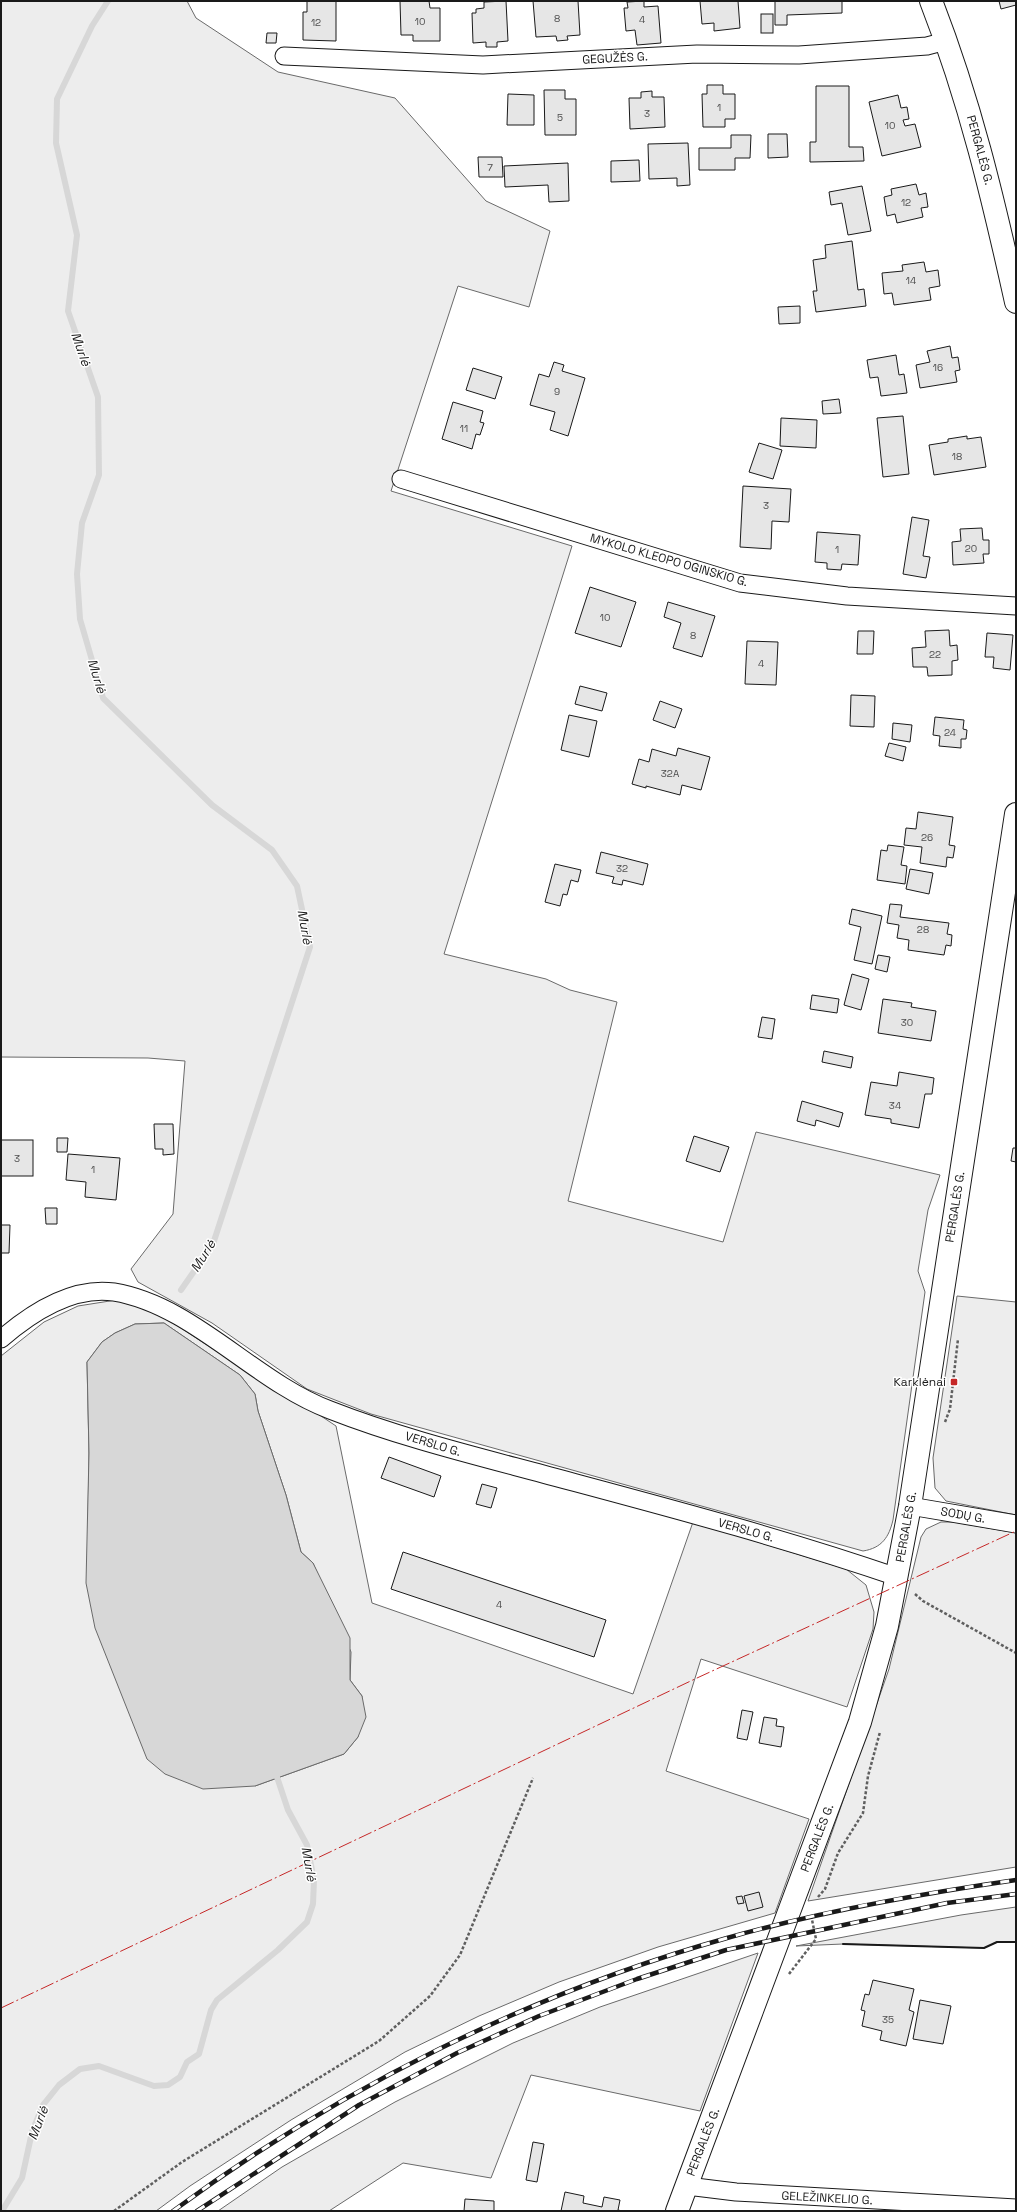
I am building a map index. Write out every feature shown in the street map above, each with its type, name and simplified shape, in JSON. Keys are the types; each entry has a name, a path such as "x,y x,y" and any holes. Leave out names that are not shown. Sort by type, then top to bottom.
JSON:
{"main road":[{"name":"PERGALĖS G.","path":"931,1 968,107 989,181 1016,302"},
{"name":"PERGALĖS G.","path":"677,2211 860,1722 886,1626 910,1506 1016,814"}],"street":[{"name":"GEGUŽĖS G.","path":"284,56 483,65 697,54 799,55 927,46 946,41"},
{"name":"MYKOLO KLEOPO OGINSKIO G.","path":"401,479 740,583 846,596 1016,606"},
{"name":"VERSLO G.","path":"1,1339 20,1323 43,1308 66,1298 99,1292 112,1292 132,1296 176,1315 294,1393 328,1410 432,1445 712,1520 842,1558 897,1577"},
{"name":"SODŲ G.","path":"910,1506 1016,1524"},
{"name":"GELEŽINKELIO G.","path":"687,2186 736,2192 1016,2208"}],"path":[{"path":"897,1577 923,1601 1016,1653"},
{"path":"114,2211 182,2162 379,2041 430,1996 460,1955 533,1778"}],"shaded area":[{"path":"1,1 187,1 196,18 278,72 395,98 486,201 550,231 529,307 458,286 391,491 572,546 444,954 546,979 570,990 617,1002 568,1201 723,1242 756,1132 940,1175 928,1210 918,1271 925,1292 893,1520 884,1541 870,1550 863,1551 371,1414 307,1389 212,1323 138,1282 131,1269 173,1214 185,1061 148,1058 1,1057"},
{"path":"957,1296 1016,1302 1016,1515 946,1501 935,1488 933,1458"},
{"path":"116,1300 155,1311 291,1400 315,1412 336,1426 372,1603 633,1694 693,1522 846,1569 866,1585 874,1612 873,1629 847,1707 701,1659 666,1771 809,1819 775,1913 658,1947 559,1982 479,2016 405,2052 291,2120 190,2186 156,2211 1,2211 1,1356 44,1322 78,1306","holes":["164,1323 240,1375 255,1394 258,1411 286,1495 301,1552 313,1563 351,1652 350,1680 362,1696 358,1737 344,1754 255,1786 88,1518 89,1453 87,1362 102,1342 115,1333 135,1324"]},
{"path":"164,1323 240,1375 255,1394 258,1411 286,1495 301,1552 313,1563 350,1638 350,1680 362,1696 366,1717 358,1737 344,1754 255,1786 203,1789 165,1774 147,1759 95,1628 86,1583 89,1453 87,1362 102,1342 115,1333 135,1324"},
{"path":"941,1522 954,1522 1016,1533 1016,1867 808,1901 889,1669 921,1537 926,1529"},
{"path":"1016,1907 1016,1942 997,1942 984,1948 843,1944 796,1946 961,1915"},
{"path":"758,1953 700,2111 531,2075 491,2178 403,2163 329,2211 218,2211 282,2167 395,2102 513,2043 600,2007"}],"building":[{"path":"307,1 336,1 336,41 303,40 303,12 307,12"},
{"path":"400,1 429,1 430,8 440,8 440,41 413,41 413,35 401,35"},
{"path":"506,1 508,41 497,42 497,47 486,47 486,42 473,43 472,13 476,13 476,9 484,8 484,2"},
{"path":"533,1 578,1 580,35 567,36 568,40 557,41 556,36 536,37"},
{"path":"644,1 644,7 658,6 661,43 637,45 635,30 626,31 624,8 628,8 627,2"},
{"path":"700,1 738,1 740,28 714,31 714,23 702,24"},
{"path":"775,1 842,1 842,13 787,15 787,25 775,25"},
{"path":"999,1 1016,1 1016,5 1001,9"},
{"path":"761,14 773,14 773,33 761,33"},
{"path":"267,33 277,33 276,43 266,43"},
{"path":"707,85 723,85 723,94 735,94 735,119 725,119 725,127 703,127 702,94 707,94"},
{"path":"816,86 849,86 849,147 863,147 864,161 810,162 810,142 816,142"},
{"path":"544,90 565,90 565,99 576,99 576,135 545,135"},
{"path":"652,91 652,97 664,97 665,127 630,129 629,98 641,98 641,92"},
{"path":"508,94 534,95 534,125 507,125"},
{"path":"898,95 901,108 907,107 909,119 903,120 905,126 915,124 921,147 882,156 869,102"},
{"path":"768,134 787,134 788,157 768,158"},
{"path":"731,135 751,135 750,158 735,158 735,170 699,170 699,148 731,148"},
{"path":"688,143 690,185 677,186 677,178 649,179 648,144"},
{"path":"478,157 502,157 503,177 479,177"},
{"path":"639,160 640,181 611,182 611,161"},
{"path":"568,163 569,201 549,202 548,185 505,187 504,166"},
{"path":"916,184 919,195 926,193 928,207 921,208 923,217 897,223 895,214 887,216 884,197 892,195 891,189"},
{"path":"862,186 871,231 848,235 842,203 831,205 829,192"},
{"path":"852,241 858,290 864,289 866,306 816,312 813,291 817,291 813,260 826,258 825,245"},
{"path":"924,262 926,272 938,270 940,286 929,288 931,300 894,305 892,293 884,294 882,273 903,271 902,265"},
{"path":"800,306 800,323 779,324 778,307"},
{"path":"950,346 952,358 958,357 960,370 955,371 957,382 920,388 916,365 930,362 927,351"},
{"path":"896,355 899,375 904,374 907,393 881,396 878,377 870,378 867,360"},
{"path":"554,362 564,365 562,371 585,378 568,436 550,430 555,412 530,405 539,374 549,377"},
{"path":"473,368 502,377 495,399 466,390"},
{"path":"839,399 841,413 823,414 822,401"},
{"path":"453,402 483,411 480,422 484,423 480,435 476,434 472,449 442,439"},
{"path":"903,416 909,474 883,477 877,418"},
{"path":"781,418 817,420 816,448 780,446"},
{"path":"967,436 967,439 981,437 986,467 934,475 929,445 948,442 948,439"},
{"path":"759,443 782,450 773,479 749,472"},
{"path":"743,486 791,489 789,522 772,521 771,549 740,547"},
{"path":"912,517 929,520 923,556 930,557 926,578 903,574"},
{"path":"982,528 983,540 989,540 989,554 983,554 984,563 953,565 952,542 961,541 960,529"},
{"path":"817,532 860,535 858,565 842,564 841,570 827,569 827,563 815,562"},
{"path":"590,587 636,602 621,647 575,633"},
{"path":"668,602 715,616 702,657 673,648 681,623 664,617"},
{"path":"949,630 950,646 957,645 958,660 952,661 952,675 928,676 927,667 913,667 912,648 926,647 925,631"},
{"path":"858,631 874,631 873,654 857,654"},
{"path":"987,633 1013,635 1010,670 993,668 994,657 985,657"},
{"path":"747,641 778,642 776,685 745,684"},
{"path":"580,686 607,693 602,711 575,704"},
{"path":"851,695 875,696 874,727 850,726"},
{"path":"660,701 682,709 675,728 653,720"},
{"path":"569,715 597,721 589,757 561,750"},
{"path":"935,717 964,720 963,729 967,730 966,739 961,739 961,748 939,746 940,736 933,735"},
{"path":"893,723 912,725 910,742 892,739"},
{"path":"889,743 906,747 903,761 885,756"},
{"path":"678,748 710,757 701,790 682,785 680,795 632,784 639,759 649,762 652,749 676,756"},
{"path":"918,812 953,817 949,845 955,846 953,858 947,857 946,867 920,863 922,847 904,845 906,828 916,829"},
{"path":"888,845 904,847 901,865 907,866 905,884 877,880 881,850 887,851"},
{"path":"601,852 648,864 643,885 623,880 622,885 612,883 614,877 596,873"},
{"path":"555,864 581,870 578,882 571,880 567,895 563,894 560,906 545,902"},
{"path":"910,869 933,873 929,894 906,889"},
{"path":"890,904 902,905 900,917 949,923 947,934 952,935 951,946 946,945 944,955 908,950 909,940 897,938 899,925 887,923"},
{"path":"852,909 882,916 872,964 854,960 861,927 849,924"},
{"path":"878,955 890,957 887,972 875,969"},
{"path":"852,974 869,979 861,1010 844,1005"},
{"path":"812,995 839,999 837,1013 810,1009"},
{"path":"883,999 912,1003 911,1007 936,1011 931,1041 878,1033"},
{"path":"762,1017 775,1019 772,1039 758,1037"},
{"path":"824,1051 853,1057 851,1068 822,1062"},
{"path":"899,1072 934,1078 932,1094 925,1094 919,1128 891,1123 891,1119 865,1115 871,1082 897,1086"},
{"path":"802,1101 843,1113 839,1127 816,1120 815,1126 797,1121"},
{"path":"154,1124 173,1124 174,1154 163,1155 163,1149 155,1149"},
{"path":"694,1136 729,1147 720,1172 686,1161"},
{"path":"57,1138 68,1138 67,1152 57,1152"},
{"path":"1,1140 33,1140 33,1176 1,1176"},
{"path":"1013,1148 1016,1148 1016,1162 1011,1161"},
{"path":"68,1154 120,1158 116,1200 85,1197 86,1182 66,1180"},
{"path":"45,1208 57,1208 57,1224 46,1224"},
{"path":"1,1225 10,1225 9,1253 1,1253"},
{"path":"389,1457 441,1476 434,1497 381,1478"},
{"path":"482,1484 497,1488 491,1508 476,1504"},
{"path":"403,1552 606,1620 594,1657 391,1589"},
{"path":"742,1710 753,1712 747,1740 737,1738"},
{"path":"764,1717 777,1719 776,1726 784,1727 781,1747 759,1743"},
{"path":"759,1892 763,1907 748,1911 744,1896"},
{"path":"742,1896 744,1903 738,1904 736,1897"},
{"path":"873,1980 914,1989 909,2010 914,2012 906,2046 880,2040 882,2031 862,2026 865,2011 861,2010 865,1994 869,1995"},
{"path":"920,2000 951,2006 943,2044 913,2039"},
{"path":"533,2142 544,2144 537,2182 526,2180"},
{"path":"565,2192 584,2196 583,2203 602,2207 604,2197 620,2200 618,2210 622,2211 561,2211"},
{"path":"465,2199 494,2201 494,2211 464,2211"}],"waterway":[{"name":"Murlė","path":"108,1 92,26 57,99 56,143 77,235 68,311 98,397 99,475 82,523 77,574 80,619 103,698 212,805 272,850 297,886 310,947 213,1244 181,1290"},
{"name":"Murlė","path":"2,2211 22,2178 32,2132 43,2105 59,2085 80,2069 99,2066 154,2086 168,2085 180,2077 187,2062 199,2054 211,2010 217,2000 278,1950 307,1922 313,1904 314,1880 307,1845 288,1810 275,1771"}],"railway":[{"path":"173,2211 236,2167 302,2125 369,2086 438,2050 508,2017 580,1987 653,1961 763,1928 835,1911 907,1897 1016,1880"},
{"path":"197,2211 359,2105 457,2053 539,2016 637,1979 726,1950 947,1903 1016,1894"}],"wall":[{"path":"843,1944 984,1948 997,1942 1016,1942"}],"power":[{"path":"1,2008 697,1678 1016,1531"}],"place":[{"name":"Karklėnai","path":"954,1382"}]}
